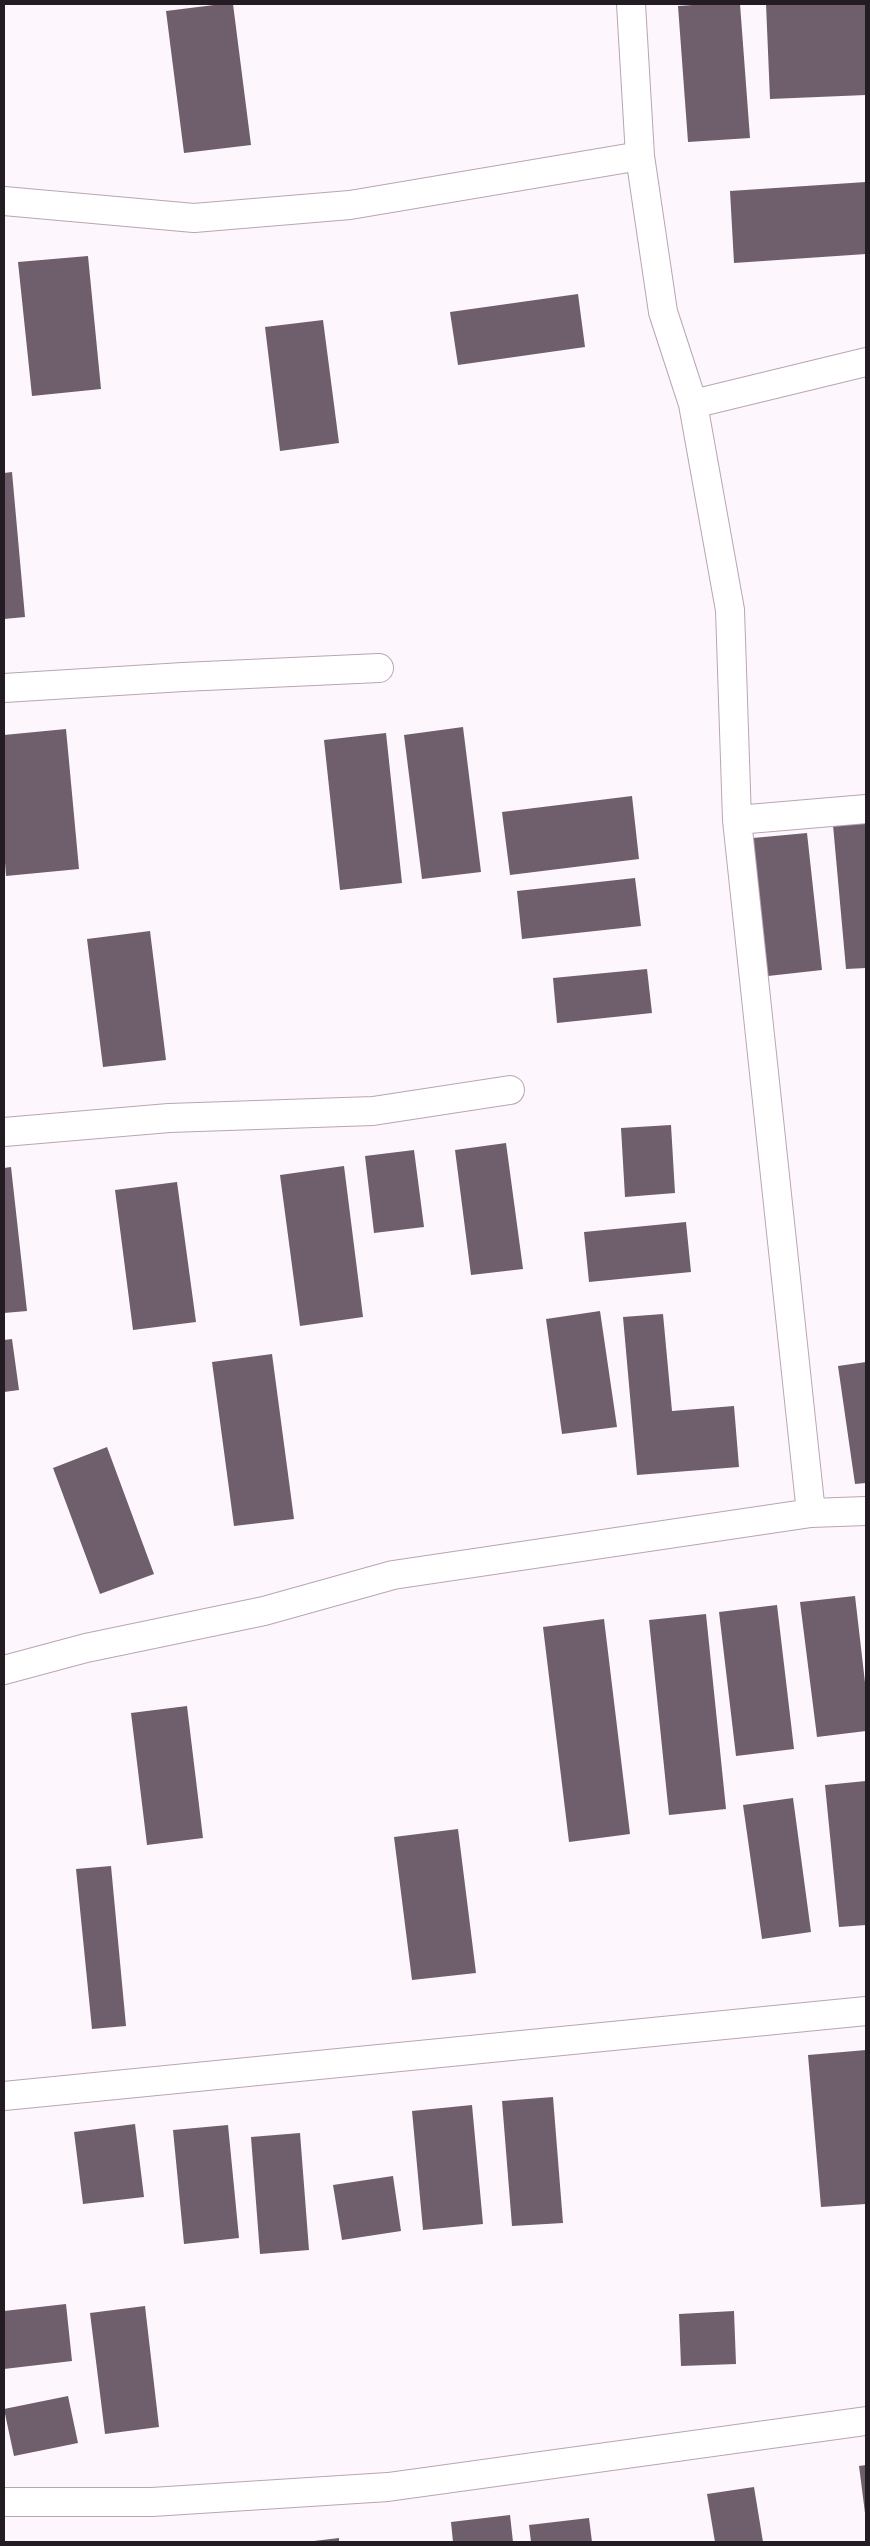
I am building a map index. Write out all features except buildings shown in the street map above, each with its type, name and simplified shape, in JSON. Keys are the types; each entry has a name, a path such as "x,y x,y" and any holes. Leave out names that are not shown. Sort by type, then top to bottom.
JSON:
{"street":[{"path":"631,4 640,156 663,312 694,404 730,610 737,820 811,1513"},
{"path":"4,201 194,218 350,205 640,156"},
{"path":"694,404 866,362"},
{"path":"4,688 379,668"},
{"path":"737,820 866,809"},
{"path":"4,1132 169,1118 373,1111 510,1090"},
{"path":"4,1670 86,1648 264,1611 393,1575 811,1513 866,1511"},
{"path":"4,2096 866,2011"},
{"path":"4,2502 152,2502 388,2487 866,2421"}]}
